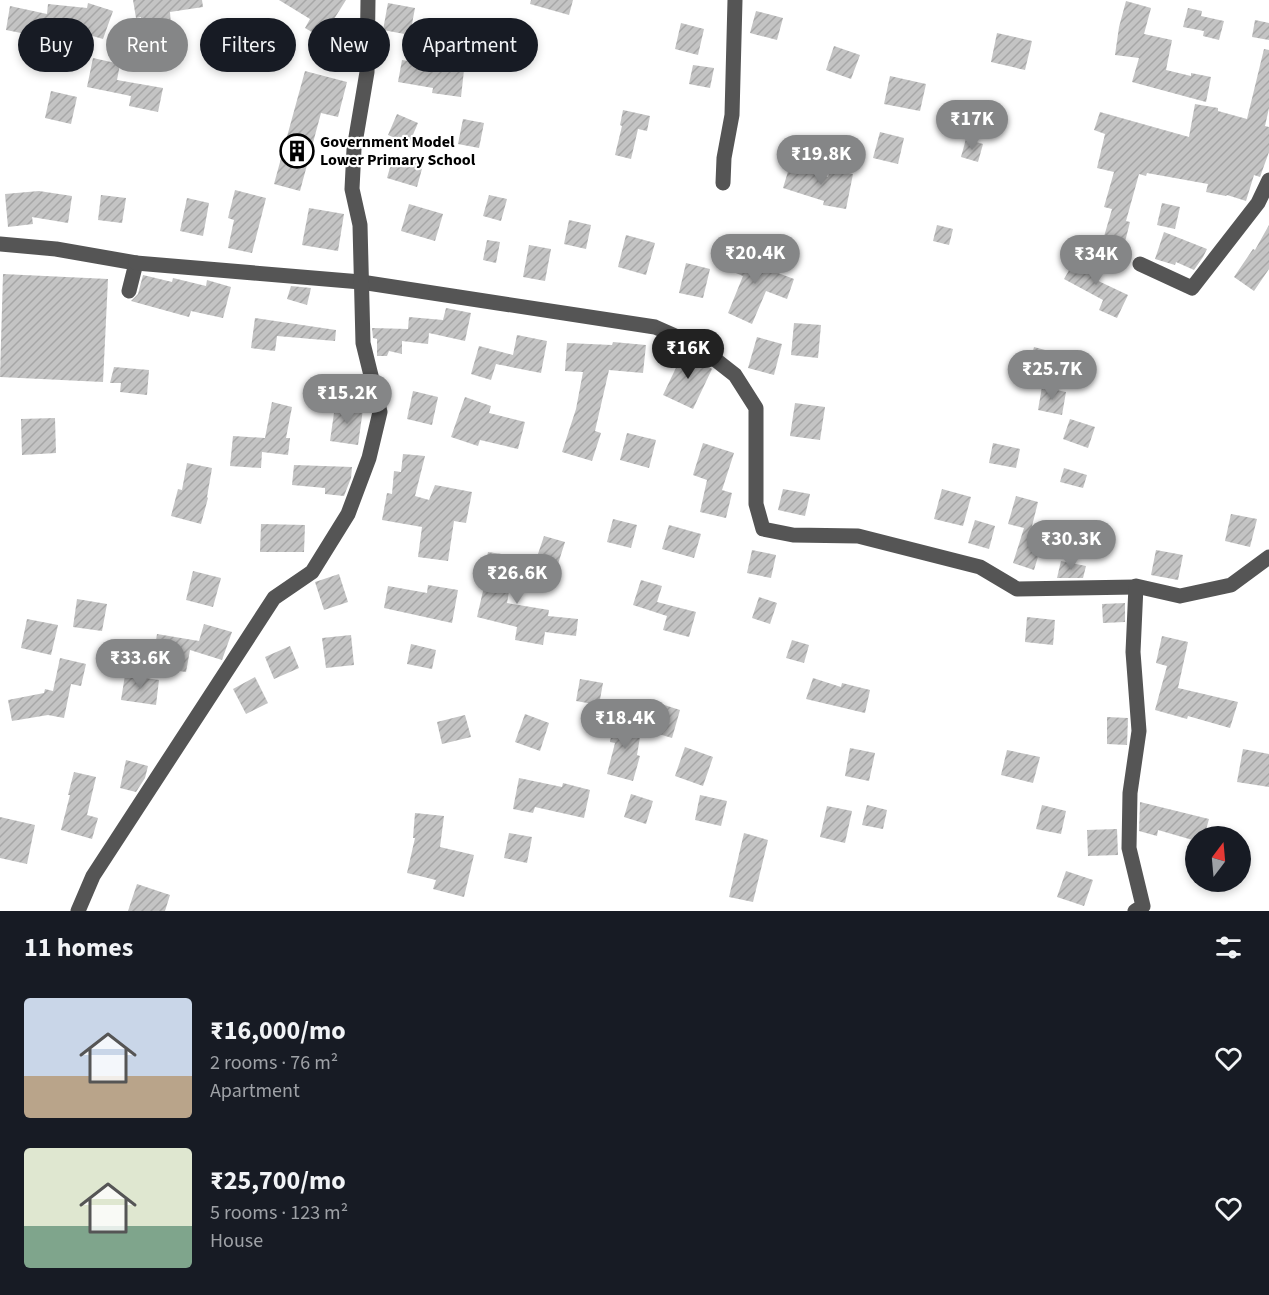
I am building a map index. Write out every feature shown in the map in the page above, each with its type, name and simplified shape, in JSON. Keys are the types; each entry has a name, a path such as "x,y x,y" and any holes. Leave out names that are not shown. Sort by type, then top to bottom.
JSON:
{"street":[{"path":"78,911 93,876 274,598 312,572 348,514 369,458 380,412 363,343 360,225 352,189 354,149 367,72 368,0"},
{"path":"723,183 724,158 732,115 735,0"},
{"path":"1140,264 1192,288 1258,203 1269,180"},
{"path":"0,244 56,249 136,262 361,282 654,327 698,345 735,375 756,408 756,504 763,529 793,535 858,536 980,567 1017,589 1135,587 1180,596 1231,585 1269,557"},
{"path":"129,291 136,262"},
{"path":"1135,587 1133,652 1139,731 1130,793 1129,848 1143,906 1135,911"}],"building":[{"path":"133,0 202,0 203,7 170,12 170,18 136,18"},
{"path":"279,0 346,0 335,18 308,18"},
{"path":"531,0 573,0 569,15 530,4"},
{"path":"1126,1 1151,8 1144,34 1172,40 1166,70 1191,76 1191,73 1211,77 1206,102 1132,82 1139,58 1115,55"},
{"path":"88,3 113,11 110,18 106,18 103,39 94,36 94,18 18,18 18,32 6,30 10,6 47,14 48,4 87,8"},
{"path":"388,3 415,8 413,18 402,18 402,34 390,31 390,18 385,18"},
{"path":"1188,8 1202,11 1201,16 1224,21 1219,40 1203,36 1204,31 1183,27"},
{"path":"756,11 783,18 777,40 750,33"},
{"path":"1255,20 1269,23 1269,40 1252,37"},
{"path":"681,23 704,29 698,55 675,49"},
{"path":"997,33 1032,41 1025,70 991,62"},
{"path":"834,46 860,55 851,79 826,70"},
{"path":"1264,49 1269,50 1269,108 1265,126 1269,127 1269,152 1260,177 1254,175 1246,201 1206,192 1208,184 1147,173 1146,176 1139,174 1126,221 1130,222 1124,246 1103,240 1112,209 1104,207 1114,172 1097,168 1105,134 1094,130 1100,112 1189,137 1195,104 1218,108 1218,111 1247,119"},
{"path":"94,58 106,61 106,72 118,72 117,80 163,88 158,112 129,106 131,96 87,87 90,72 94,72"},
{"path":"402,60 402,72 464,72 461,97 432,93 433,88 398,82"},
{"path":"693,65 714,68 710,88 689,84"},
{"name":"Government Model Lower Primary School","path":"305,71 347,82 338,117 321,113 300,191 274,184"},
{"path":"890,76 926,84 920,111 884,104"},
{"path":"51,91 77,97 71,124 45,118"},
{"path":"623,110 650,116 647,131 638,129 631,159 615,155 622,126 620,125"},
{"path":"397,114 418,123 409,144 388,135"},
{"path":"463,119 484,123 479,148 458,144"},
{"path":"880,132 904,138 898,164 873,158"},
{"path":"966,139 983,144 978,162 961,157"},
{"path":"393,157 423,165 417,187 387,178"},
{"path":"790,165 828,177 830,170 853,174 846,209 823,205 824,201 783,188"},
{"path":"235,190 266,198 252,253 228,248 234,220 228,218"},
{"path":"39,191 72,196 68,223 32,217 33,224 8,227 5,194"},
{"path":"101,195 126,198 122,223 98,220"},
{"path":"489,195 507,199 501,221 483,216"},
{"path":"187,198 209,203 203,236 180,231"},
{"path":"1162,203 1180,207 1175,229 1157,225"},
{"path":"409,204 443,214 435,241 401,231"},
{"path":"309,208 344,214 338,251 302,245"},
{"path":"569,220 591,225 586,249 564,244"},
{"path":"937,225 953,229 949,245 933,241"},
{"path":"1269,225 1269,269 1254,291 1234,277 1253,249 1255,250"},
{"path":"1164,232 1207,249 1194,270 1176,262 1175,265 1155,259"},
{"path":"626,235 655,243 646,275 618,267"},
{"path":"487,240 500,242 496,263 483,260"},
{"path":"529,245 551,249 545,281 523,277"},
{"path":"739,246 763,254 759,266 794,279 787,299 766,291 752,324 728,313 743,276 731,271"},
{"path":"1079,253 1097,263 1092,278 1128,295 1117,318 1099,310 1103,300 1064,279"},
{"path":"686,263 710,269 703,298 679,293"},
{"path":"3,274 108,279 103,382 0,377"},
{"path":"143,275 172,282 173,278 206,286 207,280 231,287 223,318 191,311 189,317 131,301 138,294"},
{"path":"291,286 311,288 307,305 287,299"},
{"path":"446,308 471,313 465,341 429,333 428,344 402,341 402,354 389,351 387,356 377,356 377,339 373,338 372,328 408,329 409,317 443,320"},
{"path":"255,318 336,330 335,341 277,336 275,351 251,348"},
{"path":"794,323 821,325 818,358 791,355"},
{"path":"517,335 547,341 541,373 496,364 491,380 471,374 479,346 513,355"},
{"path":"757,337 782,344 774,375 748,368"},
{"path":"613,342 646,345 643,373 609,370 595,431 601,433 592,461 562,452 576,409 583,372 565,371 567,343 612,345"},
{"path":"1034,347 1056,353 1049,376 1028,370"},
{"path":"684,351 694,355 712,369 693,409 663,395"},
{"path":"114,367 149,370 147,395 120,392 121,383 110,383"},
{"path":"326,376 348,378 346,395 324,393"},
{"path":"1042,387 1066,392 1062,415 1038,410"},
{"path":"413,391 438,397 432,425 407,419"},
{"path":"465,397 491,406 489,413 525,422 518,449 480,440 478,446 451,437"},
{"path":"272,402 292,407 286,438 290,438 288,455 262,452 261,468 230,466 233,436 265,438"},
{"path":"795,403 825,407 820,440 790,436"},
{"path":"335,406 363,409 358,445 330,441"},
{"path":"55,418 56,453 22,455 21,419"},
{"path":"1070,419 1095,427 1088,448 1063,439"},
{"path":"627,433 656,440 649,468 620,460"},
{"path":"703,443 734,453 722,490 732,493 726,518 700,512 707,480 693,475"},
{"path":"993,443 1020,449 1016,468 989,463"},
{"path":"403,454 425,456 415,496 429,500 435,485 472,492 466,523 454,521 448,561 418,557 422,527 382,520 387,493 392,494 394,471 401,472"},
{"path":"187,463 212,468 208,498 201,524 171,516 178,489 182,490"},
{"path":"294,465 352,467 351,478 344,496 325,494 325,488 292,485"},
{"path":"1064,468 1087,475 1083,488 1060,482"},
{"path":"783,489 810,494 805,516 778,510"},
{"path":"942,489 971,497 963,526 934,519"},
{"path":"1016,496 1038,502 1032,526 1046,530 1034,570 1013,563 1024,528 1008,524"},
{"path":"1231,514 1257,519 1250,547 1225,541"},
{"path":"613,519 637,525 631,548 607,542"},
{"path":"975,520 995,526 989,549 968,543"},
{"path":"261,524 305,525 304,552 260,552"},
{"path":"669,525 701,534 694,558 662,549"},
{"path":"544,536 565,542 558,564 537,557"},
{"path":"752,550 776,555 771,578 747,573"},
{"path":"1156,550 1183,555 1178,580 1151,575"},
{"path":"488,552 515,556 507,603 549,610 548,616 578,619 576,636 545,632 543,645 515,640 517,627 477,617 486,578 483,577"},
{"path":"1061,561 1086,566 1083,578 1057,578"},
{"path":"193,571 221,578 213,607 186,600"},
{"path":"339,574 348,602 324,610 315,582"},
{"path":"641,580 662,586 657,602 696,612 689,637 663,630 667,616 633,605"},
{"path":"428,585 458,590 452,623 384,608 388,586 427,593"},
{"path":"759,597 777,603 770,624 752,618"},
{"path":"77,599 107,604 102,631 73,627"},
{"path":"1125,603 1125,622 1103,623 1102,604"},
{"path":"1027,617 1055,620 1053,645 1025,642"},
{"path":"27,619 58,625 51,655 21,648"},
{"path":"204,624 232,632 222,660 190,650 186,672 152,667 157,634 199,641"},
{"path":"351,635 354,665 326,668 322,638"},
{"path":"1162,636 1188,642 1178,688 1238,702 1230,728 1188,716 1187,719 1155,710 1167,666 1156,663"},
{"path":"792,640 809,645 804,663 786,658"},
{"path":"411,644 436,650 432,669 407,664"},
{"path":"290,646 299,668 274,679 265,657"},
{"path":"60,658 86,664 81,686 71,684 64,718 48,715 12,721 8,700 44,693 45,689 53,691"},
{"path":"125,675 159,680 156,705 121,700"},
{"path":"255,677 268,703 246,714 233,689"},
{"path":"813,678 841,687 842,683 870,690 865,713 806,699"},
{"path":"580,679 603,683 599,705 576,701"},
{"path":"658,703 680,710 672,738 649,731"},
{"path":"525,714 549,723 540,751 515,742"},
{"path":"465,715 471,737 442,744 437,722"},
{"path":"1107,717 1128,718 1127,745 1107,744"},
{"path":"614,720 642,725 637,755 640,756 633,781 607,774 615,743 610,742"},
{"path":"685,747 713,757 703,786 675,776"},
{"path":"850,748 875,753 869,781 845,776"},
{"path":"1243,749 1269,754 1269,787 1237,782"},
{"path":"1007,750 1040,757 1033,783 1001,775"},
{"path":"126,760 148,766 145,778 136,792 120,788"},
{"path":"74,772 96,777 87,815 98,818 92,839 61,830"},
{"path":"519,778 562,787 563,783 590,790 584,818 535,807 533,813 513,809"},
{"path":"631,794 653,801 646,824 624,817"},
{"path":"700,795 727,801 721,826 695,820"},
{"path":"1140,802 1209,819 1207,826 1185,826 1185,838 1158,830 1157,836 1139,831"},
{"path":"867,805 887,810 883,829 862,825"},
{"path":"1042,805 1066,811 1061,834 1036,829"},
{"path":"827,806 852,811 845,843 820,837"},
{"path":"415,813 444,816 440,847 474,855 464,897 433,889 436,880 407,873 415,838 413,838"},
{"path":"0,817 35,825 27,864 0,858"},
{"path":"1117,829 1118,855 1088,856 1087,830"},
{"path":"509,833 532,837 527,863 504,858"},
{"path":"744,833 768,840 753,902 729,897"},
{"path":"1066,871 1093,880 1084,906 1057,897"},
{"path":"137,884 170,895 165,911 128,911"}],"place":[{"name":"Government Model Lower Primary School","path":"297,151"}]}
